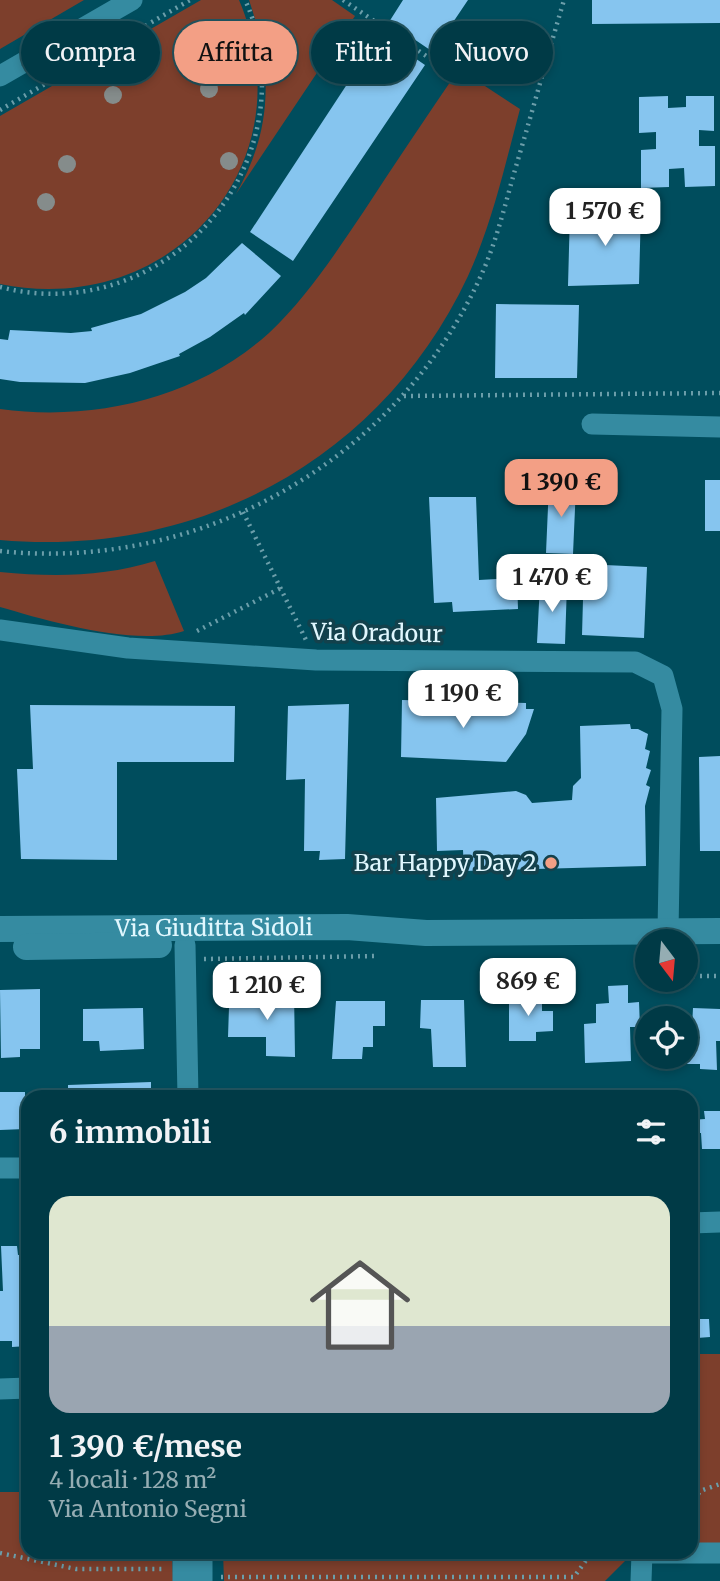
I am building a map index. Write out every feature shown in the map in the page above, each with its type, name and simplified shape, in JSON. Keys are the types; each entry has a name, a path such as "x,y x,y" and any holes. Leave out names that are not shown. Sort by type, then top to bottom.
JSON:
{"street":[{"path":"0,76 132,0"},
{"path":"592,424 720,427"},
{"name":"Via Oradour","path":"0,630 128,648 316,660 635,662 663,677 672,709 668,929"},
{"name":"Via Giuditta Sidoli","path":"0,929 347,927 426,933 635,931"},
{"name":"Via Giuditta Sidoli","path":"698,931 720,931"},
{"name":"Via Giuditta Sidoli","path":"0,947 186,952 369,942 426,933"},
{"path":"186,952 188,1090"},
{"path":"0,1168 21,1168"},
{"path":"698,1223 720,1222"},
{"path":"0,1389 21,1388"},
{"path":"698,1553 720,1553"},
{"path":"640,1581 642,1559"}],"path":[{"path":"0,110 190,0"},
{"path":"0,287 32,293 61,294 119,283 171,257 194,239 214,218 233,192 247,163 257,133 262,101 262,69 257,37 245,0"},
{"path":"343,0 430,59"},
{"path":"0,551 66,554 133,547 197,531 271,499 330,462 368,431 403,396 447,336 486,263 564,0"},
{"path":"403,396 720,393"},
{"path":"243,512 316,660"},
{"path":"186,952 381,956"},
{"path":"698,976 720,975"},
{"path":"698,1493 720,1484"},
{"path":"0,1553 21,1558"},
{"path":"27,1559 76,1570 171,1569 191,1573 574,1577 588,1559"}],"shaded area":[{"path":"0,0 84,0 48,21 21,21 21,37 0,49"},
{"path":"201,0 239,0 245,21 174,21 174,84 256,84 255,118 239,171 210,217 169,253 119,277 62,289 0,284 0,116 55,84 160,84 160,24"},
{"path":"249,0 332,0 355,16 352,21 311,21 311,82 236,194 257,146 263,123 265,84 297,84 297,21 255,21"},
{"path":"449,84 482,84 520,109 491,215 468,276 431,341 387,397 335,445 276,483 213,513 145,532 74,541 0,540 0,409 72,412 108,408 177,389 210,374 241,355 283,319 320,275"},
{"path":"155,561 184,631 142,636 117,634 67,625 0,607 0,572 39,575 97,573"},
{"path":"698,1354 720,1354 720,1548 698,1549"},
{"path":"0,1492 21,1492 21,1559 172,1559 173,1581 0,1581"},
{"path":"223,1559 627,1559 605,1581 224,1581"}],"building":[{"path":"403,0 468,0 454,21 430,21 430,50 416,40 416,21 390,21"},
{"path":"592,0 720,0 720,23 592,24"},
{"path":"416,59 425,65 416,78"},
{"path":"347,84 412,84 293,261 250,232"},
{"path":"668,96 668,108 686,107 686,96 714,96 714,131 699,130 699,146 715,146 715,186 685,187 684,168 669,169 669,187 641,188 641,150 656,149 656,132 639,133 639,97"},
{"path":"641,209 639,284 568,286 570,212"},
{"path":"242,243 281,276 245,315 244,313 210,337 179,354 180,356 130,373 85,383 0,379 0,339 8,340 10,330 71,333 92,331 91,328 141,314 206,278"},
{"path":"496,304 579,305 577,378 495,378"},
{"path":"705,480 720,480 720,531 705,531"},
{"path":"549,484 576,486 573,554 546,553"},
{"path":"429,497 476,497 479,580 517,578 518,609 453,612 452,602 434,603"},
{"path":"584,564 647,567 644,638 582,635"},
{"path":"540,583 567,584 565,644 537,643"},
{"path":"402,700 526,703 526,709 534,709 526,734 506,762 401,757"},
{"path":"349,704 345,859 319,860 320,851 304,851 305,779 286,780 288,706"},
{"path":"30,705 235,706 234,762 117,762 117,860 21,859 17,769 33,769"},
{"path":"630,724 631,729 648,734 645,749 650,751 646,768 651,770 646,785 650,787 645,806 646,866 464,871 463,850 437,851 436,798 516,791 526,795 532,803 572,800 573,786 581,778 580,726"},
{"path":"720,756 720,851 700,851 699,757"},
{"path":"628,985 628,1003 639,1002 639,1006 635,1006 635,1027 630,1027 631,1061 585,1063 584,1024 596,1023 596,1004 609,1003 608,986"},
{"path":"40,989 40,1049 20,1049 20,1057 1,1058 0,990"},
{"path":"294,990 295,1057 266,1056 266,1037 228,1037 229,1007 245,1007 245,999 271,999 272,991"},
{"path":"509,995 542,995 542,1011 553,1011 553,1031 536,1032 536,1041 509,1041"},
{"path":"421,1000 464,1000 466,1067 433,1067 431,1029 420,1028"},
{"path":"336,1001 385,1001 385,1026 373,1026 373,1047 363,1047 362,1059 332,1059"},
{"path":"143,1008 144,1049 100,1051 99,1041 83,1041 83,1009"},
{"path":"698,1008 720,1009 720,1041 716,1041 717,1070 700,1069"},
{"path":"151,1082 151,1090 68,1090 68,1085"},
{"path":"0,1092 21,1092 21,1129 0,1130"},
{"path":"704,1111 720,1111 720,1149 702,1149 698,1120 705,1119"},
{"path":"1,1246 17,1246 18,1255 21,1255 21,1346 12,1347 12,1341 0,1341 0,1291 3,1291"},
{"path":"698,1319 709,1319 710,1337 698,1338"}],"place":[{"name":"Bar Happy Day 2","path":"551,863"}]}
